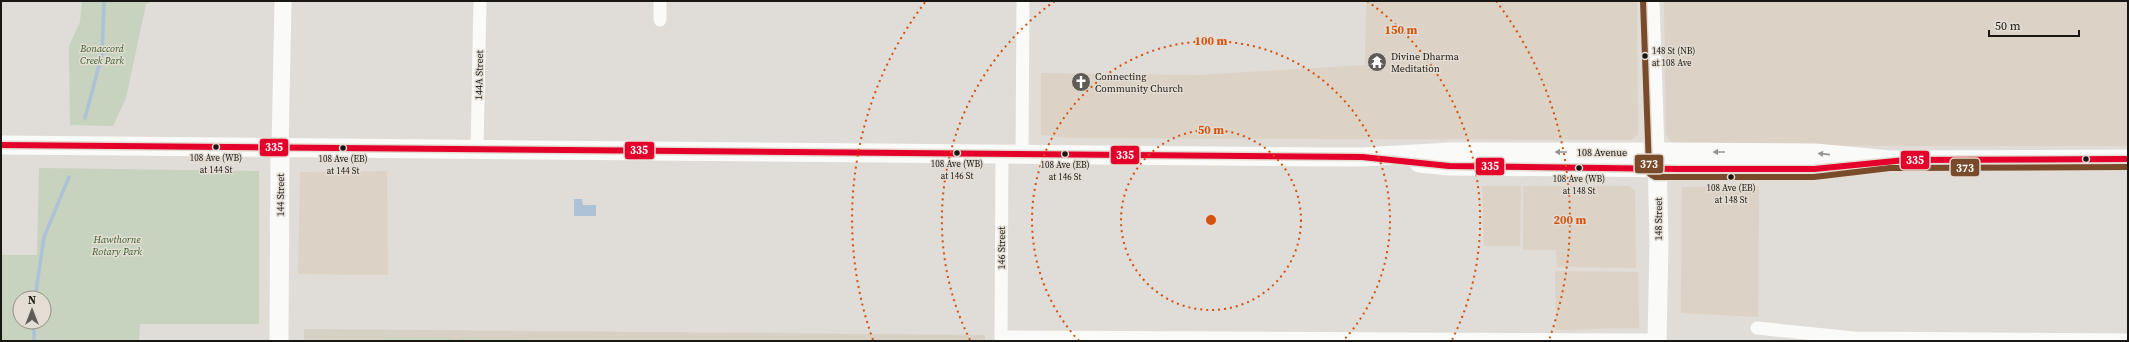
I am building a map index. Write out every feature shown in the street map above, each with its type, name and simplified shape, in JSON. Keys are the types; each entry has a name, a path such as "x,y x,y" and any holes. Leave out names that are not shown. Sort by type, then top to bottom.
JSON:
{"main road":[{"name":"108 Avenue","path":"1,145 280,149 1362,157 1449,166 1657,160 1814,169 1890,160 2128,159"},
{"name":"144 Street","path":"279,341 280,149"},
{"name":"148 Street","path":"1657,160 1658,341"}],"street":[{"name":"144 Street","path":"280,149 283,1"},
{"name":"144A Street","path":"477,150 480,1"},
{"path":"660,1 660,20"},
{"path":"1022,155 1023,1"},
{"name":"148 Street","path":"1651,1 1657,160"},
{"name":"146 Street","path":"1001,339 1002,155"},
{"path":"1757,328 1854,338 2128,340"},
{"path":"1001,339 1658,341"}],"shaded area":[{"path":"1366,1 1637,1 1638,134 1631,140 1072,138 1041,135 1041,73 1198,75 1365,65"},
{"path":"1664,1 2128,1 2128,146 1674,144 1669,140 1666,133"},
{"path":"387,171 388,275 298,274 300,172"},
{"path":"1482,186 1521,186 1520,246 1484,246"},
{"path":"1523,186 1629,186 1635,191 1636,268 1557,267 1556,250 1523,250"},
{"path":"1759,186 1758,317 1681,313 1682,187"},
{"path":"1555,271 1638,272 1639,328 1556,330"},
{"path":"304,329 985,335 985,341 304,341"}],"green space":[{"name":"Bonaccord Creek Park","path":"82,1 154,1 146,4 126,98 113,126 70,125 69,46 80,22"},
{"name":"Hawthorne Rotary Park","path":"39,168 259,171 259,324 140,324 139,341 1,341 1,255 37,255"},
{"path":"382,338 453,338 453,341 382,341"},
{"path":"459,338 533,339 533,341 459,341"}],"water":[{"path":"574,199 582,199 583,205 596,205 596,216 574,216"}],"waterway":[{"path":"85,118 102,54 104,1"},
{"path":"36,290 44,237 69,177"},
{"path":"34,330 34,341"}],"transit line":[{"name":"373","path":"1643,1 1649,169 1650,174 1655,177 1814,177 1890,168 2128,167"},
{"name":"335","path":"1,145 1362,157 1449,166 1678,169 1814,169 1906,160 2128,159"}],"place":[{"name":"148 St (NB) at 108 Ave","path":"1645,56"},
{"name":"Divine Dharma Meditation","path":"1377,62"},
{"name":"Connecting Community Church","path":"1081,82"},
{"name":"108 Ave (WB) at 144 St","path":"216,147"},
{"name":"108 Ave (EB) at 144 St","path":"343,148"},
{"name":"108 Ave (WB) at 146 St","path":"957,153"},
{"name":"108 Ave (EB) at 146 St","path":"1065,154"},
{"name":"108 Ave (WB) at 148 St","path":"1579,168"},
{"name":"108 Ave (EB) at 148 St","path":"1731,177"}]}
